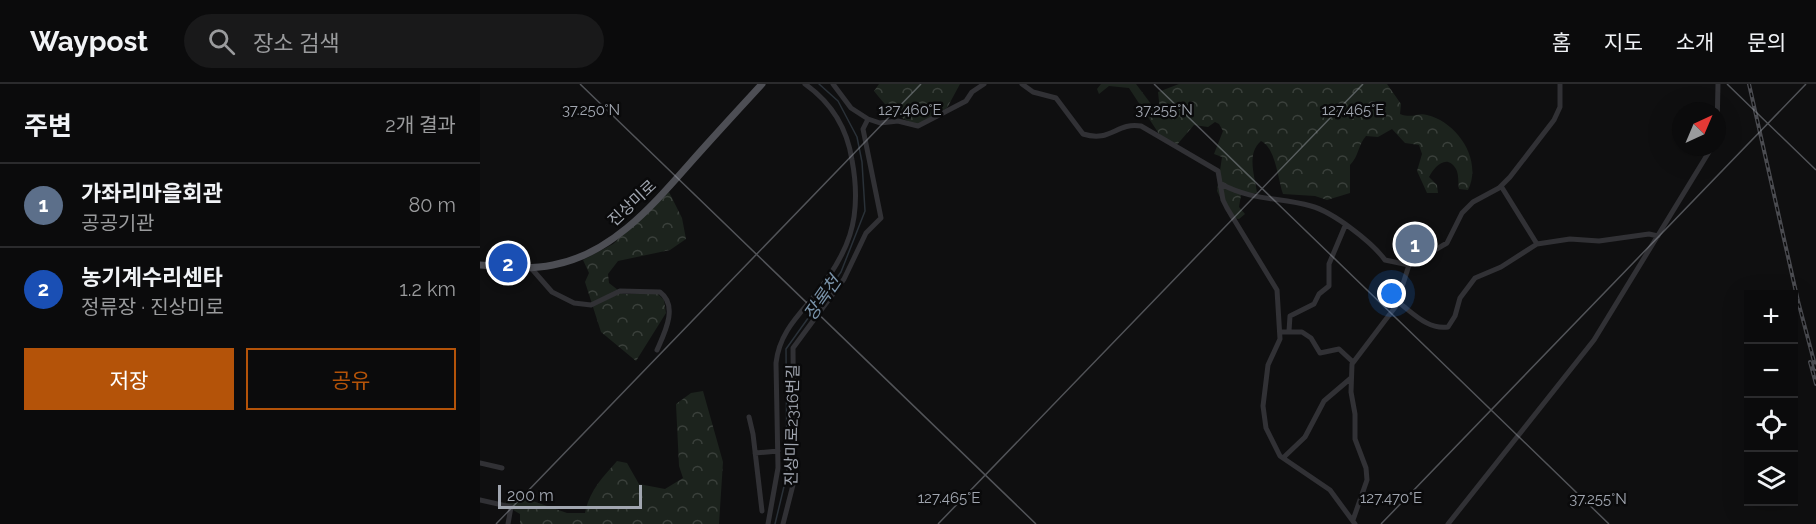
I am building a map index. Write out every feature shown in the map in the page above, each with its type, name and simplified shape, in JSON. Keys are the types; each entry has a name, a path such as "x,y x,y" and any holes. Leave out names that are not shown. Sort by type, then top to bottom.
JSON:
{"main road":[{"name":"진상미로","path":"480,265 531,268 554,265 585,255 632,224 762,84"}],"street":[{"path":"768,524 775,491 778,451 776,363 778,346 786,330 835,267 850,235 858,201 851,153 843,128 827,102 805,84"},
{"path":"833,84 851,108 868,119 880,123 898,121 918,126 959,106 984,84"},
{"path":"1022,84 1033,92 1056,98 1083,134 1102,138 1132,124 1142,126 1213,165 1218,171 1223,200 1245,233 1252,253 1274,281 1277,290 1280,332 1278,347 1268,365 1263,406 1266,428 1280,456 1330,490 1354,522"},
{"path":"1354,522 1367,480 1366,468 1355,439 1351,378 1353,362 1398,302 1409,266 1447,243 1462,213 1473,202 1501,186 1554,120 1560,107 1560,84"},
{"path":"1718,84 1718,102"},
{"name":"진상미로2316번길","path":"783,524 794,481 793,348 844,279 866,233 881,218 862,129 868,119"},
{"path":"1448,524 1594,340 1707,156"},
{"path":"1221,184 1258,199 1315,207 1377,248 1385,260 1409,266"},
{"path":"1501,186 1537,244"},
{"path":"1290,331 1290,316 1314,304 1319,294 1329,286 1329,264 1345,226"},
{"path":"1398,302 1432,326 1448,327 1455,316 1460,298 1475,278 1501,267 1537,244 1570,239 1599,241 1649,234 1658,236"},
{"path":"531,268 552,292 574,303 591,305 620,291 660,292 666,301 669,321 657,350"},
{"path":"1280,332 1290,331 1308,335 1320,353 1339,348 1353,362"},
{"path":"1284,458 1305,436 1324,400 1351,378"},
{"path":"749,417 762,511"},
{"path":"755,453 778,451"},
{"path":"480,463 502,468"},
{"path":"480,500 512,507 508,524"}],"green space":[{"path":"879,84 960,84 947,108 918,125 893,112 874,91"},
{"path":"1101,84 1136,84 1157,112 1160,110 1158,92 1179,84 1387,84 1401,104 1400,114 1427,115 1448,125 1457,134 1470,155 1472,178 1468,190 1459,189 1456,169 1449,162 1441,163 1429,177 1437,185 1438,193 1427,193 1417,171 1422,154 1419,145 1405,143 1392,129 1378,137 1366,136 1363,139 1350,165 1350,193 1327,200 1315,196 1283,194 1273,157 1261,141 1256,146 1253,159 1257,193 1241,195 1239,207 1245,214 1239,219 1230,218 1217,191 1222,157 1214,154 1223,131 1219,124 1215,122 1208,127 1194,125 1175,147 1163,140 1129,88 1109,86 1099,94 1097,89"},
{"path":"669,192 682,218 686,239 670,250 618,261 608,274 609,283 623,294 658,294 664,300 666,313 636,361 601,332 585,282 589,273 583,260 613,244"},
{"path":"703,391 723,462 719,524 520,524 520,514 503,504 513,494 567,513 585,513 593,491 617,461 627,463 639,484 665,489 683,478 679,466 676,404 691,393"}],"waterway":[{"name":"장록천","path":"775,524 787,474 786,349 841,272 865,211 862,162 857,137 838,101 819,84"}],"railway":[{"path":"1749,84 1798,301 1816,369"},
{"path":"1810,362 1816,384"}],"place":[{"name":"가좌리마을회관","path":"1415,244"},
{"name":"농기계수리센타","path":"508,263"}]}
